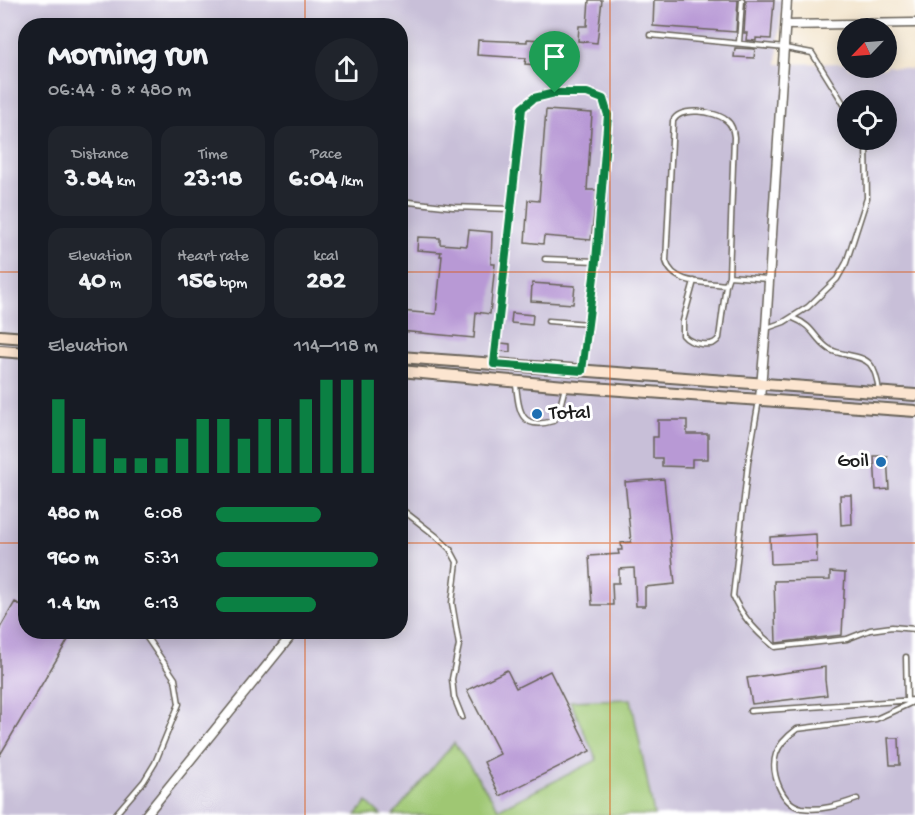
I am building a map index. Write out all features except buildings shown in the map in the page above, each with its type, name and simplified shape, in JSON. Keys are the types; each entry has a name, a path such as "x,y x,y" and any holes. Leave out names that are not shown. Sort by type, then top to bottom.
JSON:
{"main road":[{"path":"0,336 18,337"},
{"path":"0,351 18,352"},
{"path":"408,358 915,395"},
{"path":"408,372 566,386 915,411"}],"street":[{"path":"760,399 787,0"},
{"path":"786,26 915,23"},
{"path":"146,815 288,639"}],"lane":[{"path":"739,43 742,0"},
{"path":"650,35 785,48 812,53 837,93"},
{"path":"494,364 522,108 534,98 555,93 587,93 603,99 608,115 590,324 582,371"},
{"path":"694,281 683,321 683,335 689,341 712,344 718,342 729,276 733,128 716,114 684,112 675,117 673,122 666,261 668,268 678,277 726,285"},
{"path":"766,328 792,318 824,293 837,279 846,263 867,198 866,150"},
{"path":"408,202 453,207 510,209"},
{"path":"545,259 596,261"},
{"path":"729,276 768,279"},
{"path":"792,318 808,326 828,348 866,361 871,366 879,393"},
{"path":"548,321 590,324"},
{"path":"515,380 519,411 526,420 542,424 553,421 559,411 566,386"},
{"path":"760,399 751,443 733,596 739,610 765,640 775,647 847,639 870,630 892,627 915,629"},
{"path":"408,514 450,549 456,562 452,603 459,645 452,679 454,697 462,717"},
{"path":"115,815 144,781 155,763 179,704 175,679 148,639"},
{"path":"906,657 908,700"},
{"path":"750,711 915,700"},
{"path":"858,800 830,808 802,808 791,804 784,796 778,782 775,768 776,754 788,735 797,729 876,719 915,700"}],"shaded area":[{"path":"0,0 782,0 777,64 837,63 837,78 897,78 897,67 915,70 915,815 654,815 631,699 570,701 597,760 499,809 454,743 393,815 381,815 367,802 356,815 0,815"}],"green space":[{"path":"631,699 654,815 393,815 454,743 499,809 597,760 570,701"},
{"path":"367,802 381,815 356,815"}],"place":[{"name":"Total","path":"537,414"},
{"name":"Goil","path":"881,462"}],"route":[{"path":"555,93 587,93 603,99 608,115 590,324 582,371 494,364 522,108 534,98 555,93"}]}
